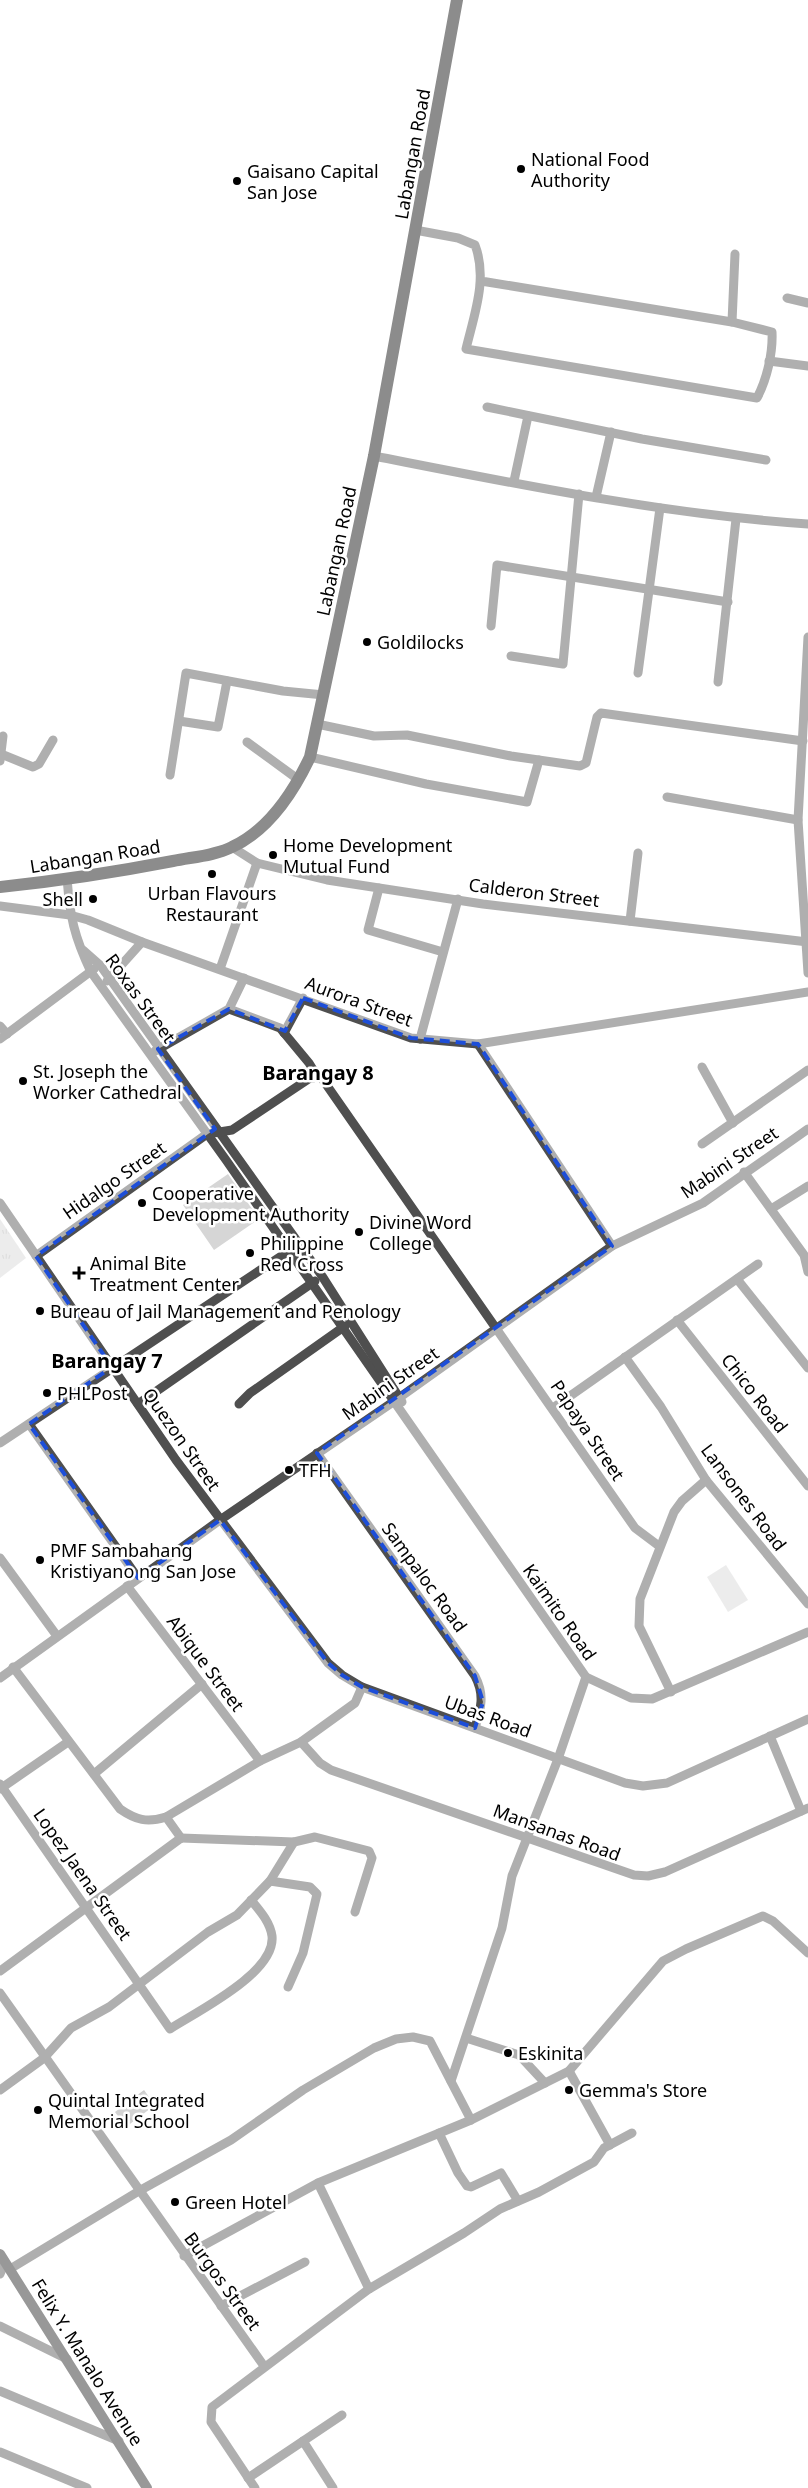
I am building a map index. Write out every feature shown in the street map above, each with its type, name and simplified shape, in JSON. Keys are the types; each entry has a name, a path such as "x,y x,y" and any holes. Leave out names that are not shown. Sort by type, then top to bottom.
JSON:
{"main road":[{"name":"Labangan Road","path":"0,888 127,870 232,847 264,824 287,798 299,780 310,757 374,456 457,0"},
{"name":"Felix Y. Manalo Avenue","path":"5,2262 120,2441 145,2487"}],"street":[{"path":"415,230 458,238 475,245 481,260 481,281 466,349 758,398 763,388 772,343 772,332 732,322 481,281"},
{"path":"732,322 735,254"},
{"path":"787,298 808,302"},
{"path":"769,360 808,366"},
{"path":"487,407 766,460"},
{"path":"514,482 528,416"},
{"path":"596,497 611,432"},
{"path":"374,456 660,508 736,519 808,524"},
{"path":"511,656 563,664 579,494"},
{"path":"638,673 660,508"},
{"path":"718,682 736,519"},
{"path":"491,626 497,566 728,602"},
{"path":"808,637 806,726 803,741 804,797 798,820 808,973"},
{"path":"170,775 186,673 283,691 324,695"},
{"path":"179,721 218,727 227,681"},
{"path":"317,724 374,736 407,735 580,766 586,763 597,717 601,713 803,741"},
{"path":"3,736 1,757 33,767 39,764 53,740"},
{"path":"246,742 299,780"},
{"path":"310,757 426,784 527,802 539,760"},
{"path":"667,797 798,820"},
{"name":"Calderon Street","path":"232,847 257,864 327,880 458,899 807,942"},
{"path":"630,921 638,853"},
{"path":"220,969 257,864"},
{"name":"Roxas Street","path":"67,878 70,915 79,947 91,972 154,1051 212,1133 342,1328 397,1399"},
{"path":"379,888 368,930 443,952"},
{"path":"420,1039 458,899"},
{"name":"Aurora Street","path":"0,906 70,915 88,920 142,942 411,1038 420,1039 478,1044 808,992"},
{"path":"102,986 142,942"},
{"name":"Roxas Street","path":"79,947 100,964 154,1051"},
{"path":"0,1026 3,1037 100,964"},
{"path":"154,1051 229,1009 244,978"},
{"path":"229,1009 275,1026 284,1033 303,998"},
{"name":"Papaya Street","path":"284,1033 317,1076 324,1080 635,1528 659,1546"},
{"path":"478,1044 612,1246"},
{"path":"702,1068 734,1123"},
{"path":"702,1144 808,1070"},
{"name":"Hidalgo Street","path":"36,1256 212,1133 232,1130 310,1078 317,1076"},
{"name":"Mabini Street","path":"0,1678 126,1586 316,1453 397,1399 612,1246 702,1203 808,1129"},
{"name":"Roxas Street","path":"212,1133 322,1276 351,1321 406,1417"},
{"path":"744,1172 804,1255 808,1272"},
{"path":"771,1209 808,1186"},
{"name":"Quezon Street","path":"0,1203 220,1520"},
{"path":"0,1443 299,1244"},
{"path":"553,1408 758,1264"},
{"path":"138,1404 322,1276"},
{"path":"737,1279 808,1368"},
{"name":"Chico Road","path":"677,1320 808,1486"},
{"path":"239,1404 250,1393 351,1321"},
{"name":"Lansones Road","path":"625,1357 661,1407 706,1480 808,1604"},
{"name":"Kaimito Road","path":"406,1417 466,1508 586,1677 637,1700 652,1699 808,1632"},
{"path":"30,1424 138,1578"},
{"name":"Sampaloc Road","path":"316,1453 475,1676 481,1687 482,1702 474,1728"},
{"path":"671,1692 639,1626 640,1599 659,1546 674,1512 682,1501 706,1480"},
{"name":"Ubas Road","path":"220,1520 328,1663 362,1687 626,1783 643,1786 667,1783 808,1719"},
{"path":"0,1558 57,1636"},
{"name":"Abique Street","path":"126,1586 260,1761"},
{"path":"14,1667 68,1742 120,1809 140,1821 152,1821 166,1817 260,1761 301,1742 355,1703 362,1687"},
{"path":"451,2081 502,1928 512,1876 525,1838 558,1759 586,1677"},
{"path":"94,1774 202,1684"},
{"path":"770,1736 804,1810"},
{"path":"1,1787 68,1742"},
{"name":"Mansanas Road","path":"301,1742 320,1763 331,1770 621,1872 648,1876 665,1872 804,1810"},
{"name":"Lopez Jaena Street","path":"1,1787 170,2029 240,1985 256,1970 270,1951 272,1938 269,1924 251,1900"},
{"path":"166,1817 181,1838"},
{"path":"0,1971 181,1838 294,1842 315,1836 369,1851 372,1858 355,1912"},
{"path":"0,2090 44,2058 72,2028 108,2007 208,1932 237,1915 270,1880 294,1842"},
{"path":"270,1880 310,1888 317,1894 303,1952 288,1988"},
{"path":"184,2256 318,2183 472,2120 569,2070 663,1961 686,1949 763,1916 773,1921 808,1952"},
{"name":"Burgos Street","path":"0,1993 184,2256 264,2366"},
{"path":"0,2274 5,2262 231,2140 303,2090 374,2048 396,2039 413,2037 430,2041 472,2120"},
{"path":"466,2038 519,2055 545,2083"},
{"path":"569,2070 610,2145"},
{"path":"439,2133 458,2173 467,2186 471,2187 501,2172 518,2201"},
{"path":"255,2488 211,2422 212,2407 264,2366 369,2289 464,2233 500,2209 594,2162 604,2148 632,2133"},
{"path":"318,2183 369,2289"},
{"path":"220,2306 305,2262"},
{"path":"0,2326 68,2360"},
{"path":"0,2391 120,2441"},
{"path":"248,2478 342,2415"},
{"path":"303,2441 333,2488"},
{"path":"0,2452 88,2488"}],"highlighted area":[{"path":"303,998 411,1038 478,1044 612,1246 317,1453 475,1676 483,1702 475,1728 362,1687 342,1675 328,1663 220,1520 138,1578 29,1424 112,1367 36,1256 215,1129 158,1049 229,1009 285,1031"}],"green space":[{"path":"228,1174 259,1219 214,1250 183,1205"},
{"path":"0,1219 26,1258 0,1278"},
{"path":"726,1565 748,1600 728,1612 707,1577"}],"water":[{"path":"144,2090 155,2105 126,2127 115,2112"}],"place":[{"name":"National Food Authority","path":"521,169"},
{"name":"Gaisano Capital San Jose","path":"237,181"},
{"name":"Goldilocks","path":"367,642"},
{"name":"Home Development Mutual Fund","path":"273,855"},
{"name":"Urban Flavours Restaurant","path":"212,874"},
{"name":"Shell","path":"93,899"},
{"name":"St. Joseph the Worker Cathedral","path":"23,1081"},
{"name":"Cooperative Development Authority","path":"142,1203"},
{"name":"Divine Word College","path":"359,1232"},
{"name":"Philippine Red Cross","path":"250,1253"},
{"name":"Animal Bite Treatment Center","path":"79,1273"},
{"name":"Bureau of Jail Management and Penology","path":"40,1311"},
{"name":"PHLPost","path":"47,1393"},
{"name":"TFH","path":"289,1470"},
{"name":"PMF Sambahang Kristiyano ng San Jose","path":"40,1560"},
{"name":"Eskinita","path":"508,2053"},
{"name":"Gemma's Store","path":"569,2090"},
{"name":"Quintal Integrated Memorial School","path":"38,2110"},
{"name":"Green Hotel","path":"175,2202"}],"district":[{"name":"Barangay 8","path":"318,1072"},
{"name":"Barangay 7","path":"107,1360"}]}
